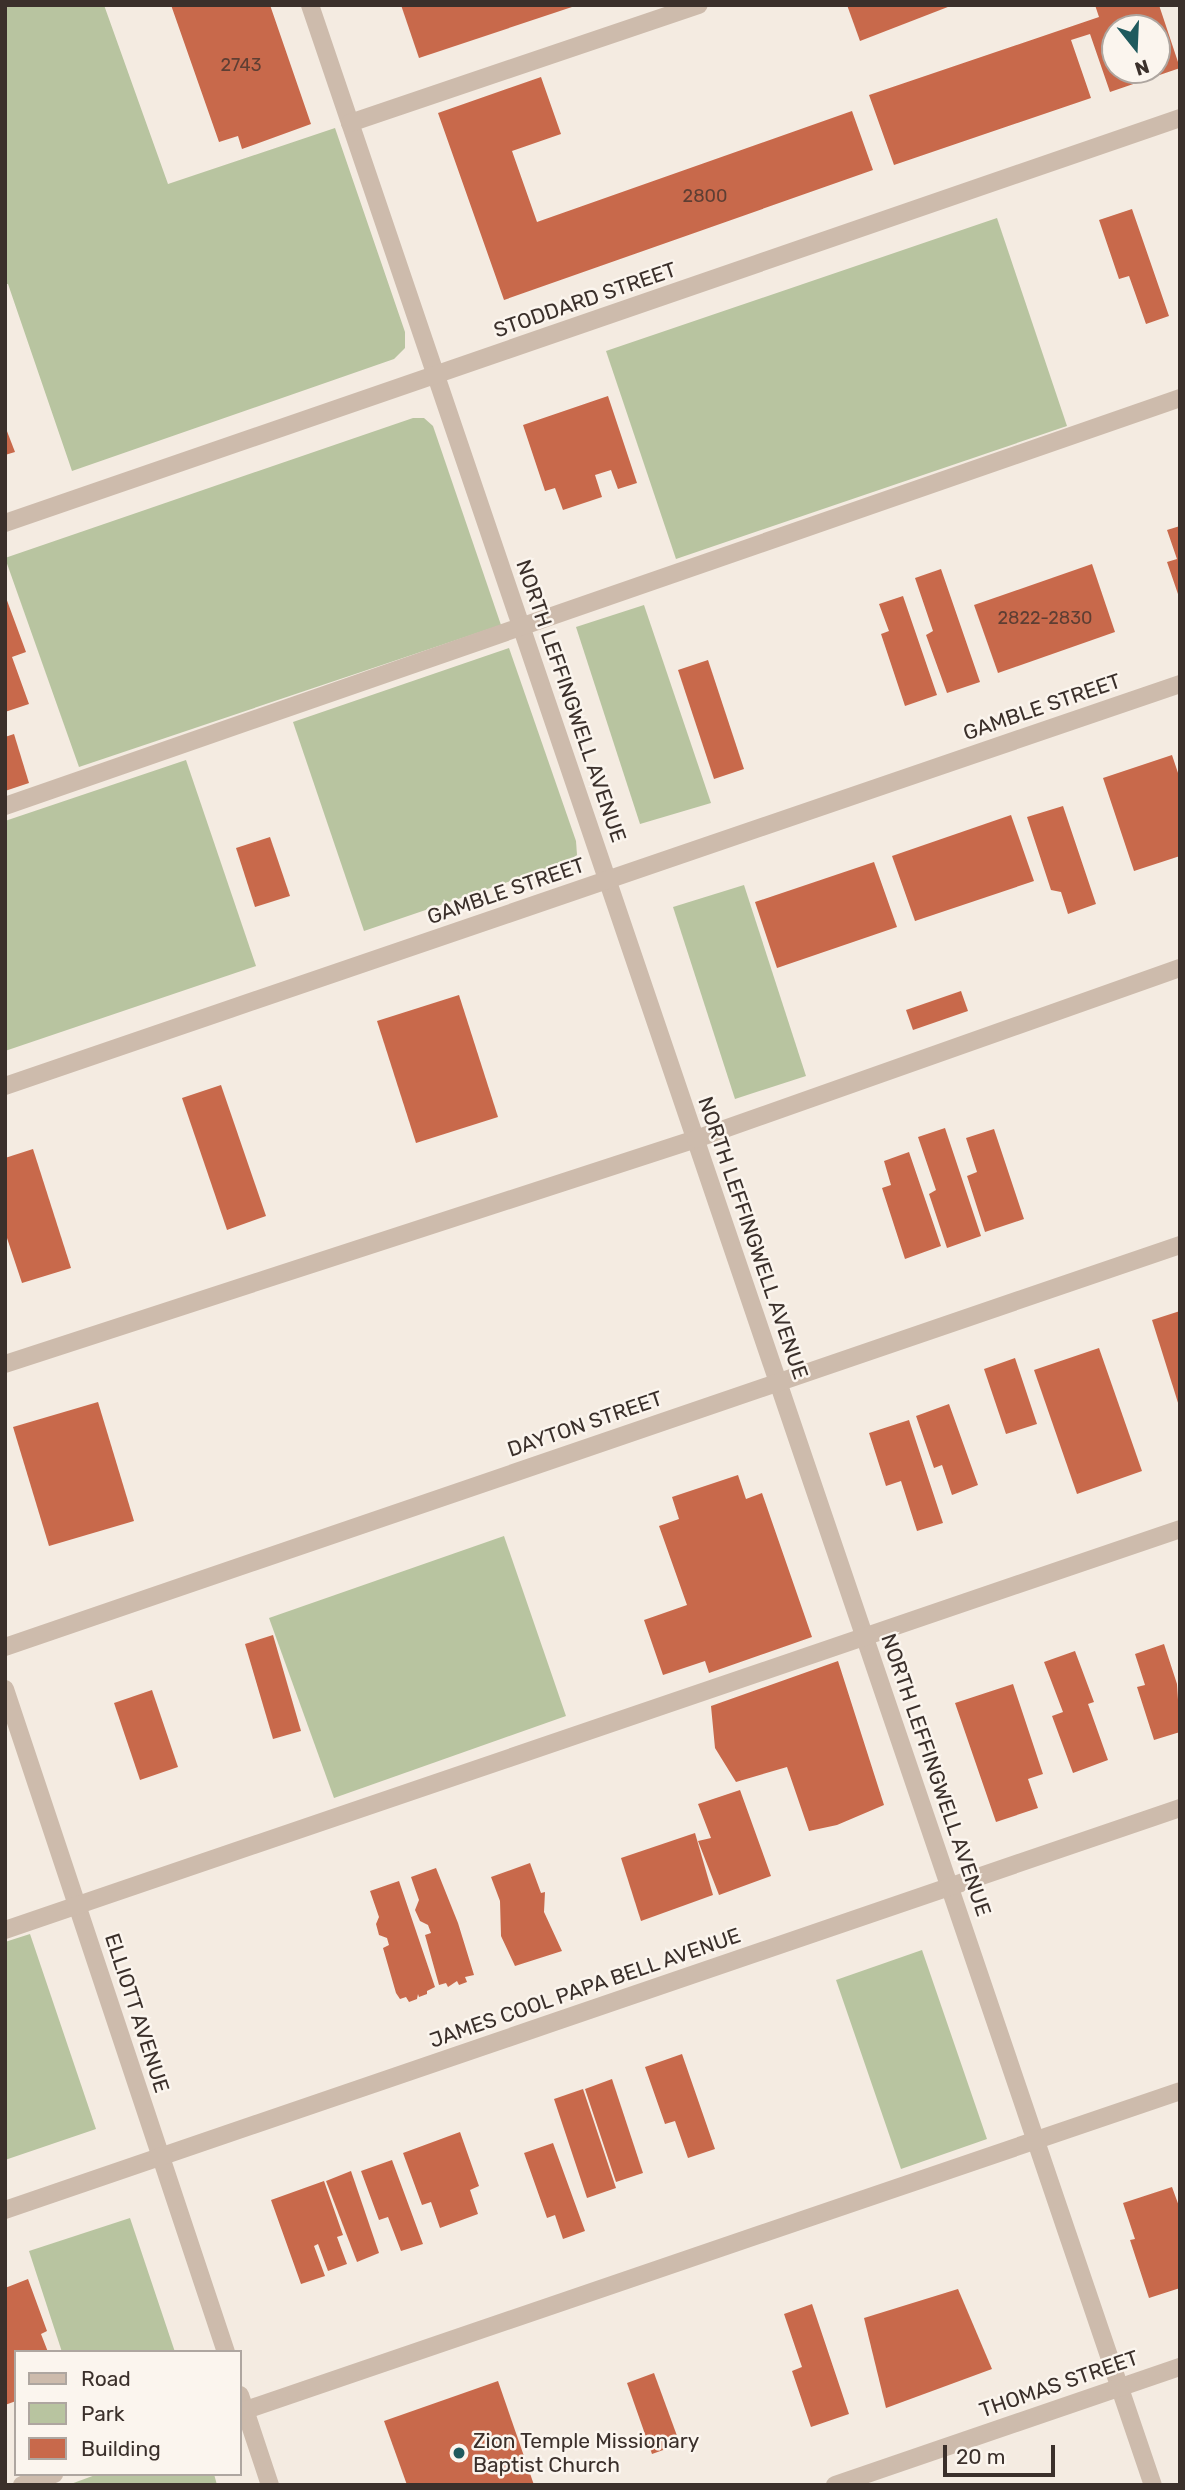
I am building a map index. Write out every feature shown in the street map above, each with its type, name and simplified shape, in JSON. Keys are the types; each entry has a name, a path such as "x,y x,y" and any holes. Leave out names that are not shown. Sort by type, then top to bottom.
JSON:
{"street":[{"name":"NORTH LEFFINGWELL AVENUE","path":"310,5 1153,2485"},
{"path":"351,123 699,5"},
{"name":"STODDARD STREET","path":"5,523 1180,118"},
{"path":"5,806 1180,398"},
{"name":"GAMBLE STREET","path":"5,1086 1180,684"},
{"path":"5,1364 696,1139 1180,968"},
{"name":"DAYTON STREET","path":"5,1647 1180,1245"},
{"path":"5,1930 1180,1529"},
{"name":"ELLIOTT AVENUE","path":"5,1689 225,2350"},
{"name":"JAMES COOL PAPA BELL AVENUE","path":"5,2210 1180,1808"},
{"path":"242,2405 1180,2091"},
{"name":"THOMAS STREET","path":"835,2485 1180,2367"},
{"path":"242,2408 270,2485"},
{"path":"22,2485 48,2476"}],"green space":[{"path":"5,5 104,5 168,184 335,128 405,332 405,348 394,359 72,471 8,284 5,284"},
{"path":"997,218 1067,426 676,559 606,351"},
{"path":"413,418 424,418 433,426 501,625 79,767 5,558"},
{"path":"644,605 711,803 640,824 576,627"},
{"path":"509,648 576,841 577,855 569,861 364,931 293,722"},
{"path":"186,760 256,966 5,1051 5,821"},
{"path":"744,885 806,1076 735,1099 673,907"},
{"path":"504,1536 566,1716 334,1798 269,1618"},
{"path":"30,1934 96,2129 5,2160 5,1942"},
{"path":"922,1950 987,2139 901,2169 836,1980"},
{"path":"130,2218 174,2350 61,2350 29,2251"},
{"path":"93,2476 215,2476 217,2485 68,2485"}],"building":[{"path":"171,5 270,5 311,124 242,149 238,136 219,142"},
{"path":"401,5 575,5 575,6 419,58"},
{"path":"847,5 953,5 860,41"},
{"path":"1095,5 1159,5 1162,14 1101,14 1101,66 1090,34 1071,40 1091,98 894,165 869,95 1099,17"},
{"path":"1171,41 1180,68 1171,71"},
{"path":"541,77 561,134 512,151 537,222 852,111 873,170 504,300 438,113"},
{"path":"1107,84 1133,84 1110,92"},
{"path":"1132,209 1169,316 1146,324 1129,276 1119,279 1099,220"},
{"path":"608,396 637,483 618,489 611,470 595,475 602,497 563,510 555,488 545,491 523,425"},
{"path":"5,426 15,452 5,455"},
{"path":"1180,526 1179,597 1167,562 1177,559 1167,530"},
{"path":"1092,564 1115,632 998,673 974,605"},
{"path":"941,569 980,682 947,693 926,635 933,631 915,578"},
{"path":"5,595 26,652 12,657 29,704 5,712"},
{"path":"903,596 937,695 905,706 881,634 889,631 879,604"},
{"path":"708,660 744,769 714,779 678,670"},
{"path":"14,734 29,783 5,791 5,737"},
{"path":"1172,755 1180,779 1180,856 1134,871 1103,778"},
{"path":"1063,806 1096,904 1068,914 1061,892 1051,890 1027,817"},
{"path":"1011,815 1034,881 915,921 892,856"},
{"path":"270,837 290,896 255,907 236,848"},
{"path":"874,862 897,927 777,968 755,902"},
{"path":"961,991 968,1011 913,1030 906,1010"},
{"path":"459,995 498,1117 416,1143 377,1021"},
{"path":"221,1085 266,1216 227,1230 182,1098"},
{"path":"945,1128 981,1236 947,1248 929,1194 936,1190 918,1137"},
{"path":"994,1129 1024,1219 985,1232 967,1176 977,1172 966,1138"},
{"path":"33,1149 71,1268 22,1283 5,1232 5,1158"},
{"path":"909,1152 941,1246 905,1259 882,1188 891,1185 884,1161"},
{"path":"1180,1311 1180,1406 1179,1406 1152,1320"},
{"path":"1099,1348 1142,1471 1077,1494 1034,1370"},
{"path":"1015,1358 1037,1424 1006,1434 984,1369"},
{"path":"98,1402 134,1521 49,1546 13,1427"},
{"path":"949,1404 978,1485 952,1495 942,1465 934,1468 916,1416"},
{"path":"909,1420 943,1523 917,1531 901,1481 886,1486 869,1433"},
{"path":"738,1475 746,1499 762,1493 812,1637 709,1673 705,1661 663,1675 644,1620 687,1605 659,1526 679,1519 672,1497"},
{"path":"273,1635 301,1731 273,1739 245,1644"},
{"path":"1164,1644 1177,1684 1180,1732 1154,1740 1137,1687 1145,1685 1135,1654"},
{"path":"1075,1651 1094,1702 1088,1704 1108,1760 1073,1773 1052,1716 1063,1712 1044,1662"},
{"path":"838,1661 884,1805 837,1825 809,1831 787,1767 736,1782 715,1748 711,1706"},
{"path":"1013,1684 1043,1774 1028,1779 1038,1808 996,1822 955,1703"},
{"path":"152,1690 178,1767 140,1780 114,1703"},
{"path":"740,1790 771,1876 719,1895 698,1841 711,1838 698,1804"},
{"path":"695,1833 713,1895 641,1921 621,1858"},
{"path":"530,1863 541,1893 545,1892 544,1912 562,1951 515,1966 501,1936 500,1901 491,1877"},
{"path":"436,1868 458,1923 474,1975 465,1977 467,1982 459,1985 457,1981 448,1987 446,1983 439,1985 425,1935 431,1933 428,1925 420,1921 415,1910 419,1900 411,1877"},
{"path":"399,1881 435,1987 427,1991 427,1994 419,1997 418,1994 417,1999 409,2002 406,1997 400,1999 396,1993 383,1948 389,1945 387,1938 379,1935 376,1924 379,1917 370,1891"},
{"path":"682,2054 715,2149 688,2158 675,2121 665,2124 645,2067"},
{"path":"612,2079 643,2173 616,2182 585,2089"},
{"path":"583,2089 616,2188 587,2198 554,2099"},
{"path":"460,2132 479,2186 470,2190 478,2214 440,2228 431,2202 422,2205 403,2153"},
{"path":"553,2143 585,2231 563,2239 555,2215 547,2218 524,2153"},
{"path":"392,2160 423,2244 401,2251 388,2217 379,2220 361,2171"},
{"path":"351,2171 379,2253 357,2262 326,2181"},
{"path":"324,2181 343,2235 337,2237 347,2264 328,2271 318,2244 314,2246 325,2276 301,2284 271,2200"},
{"path":"1172,2187 1180,2209 1180,2288 1149,2298 1130,2240 1135,2239 1123,2203"},
{"path":"28,2279 47,2331 41,2334 47,2350 14,2350 14,2402 5,2405 5,2288"},
{"path":"958,2289 992,2369 886,2408 864,2318"},
{"path":"812,2304 849,2414 811,2427 792,2371 802,2367 784,2314"},
{"path":"654,2373 680,2444 652,2454 627,2383"},
{"name":"Zion Temple Missionary Baptist Church","path":"498,2381 534,2485 407,2485 384,2421"}],"place":[{"name":"Zion Temple Missionary Baptist Church","path":"459,2453"}]}
